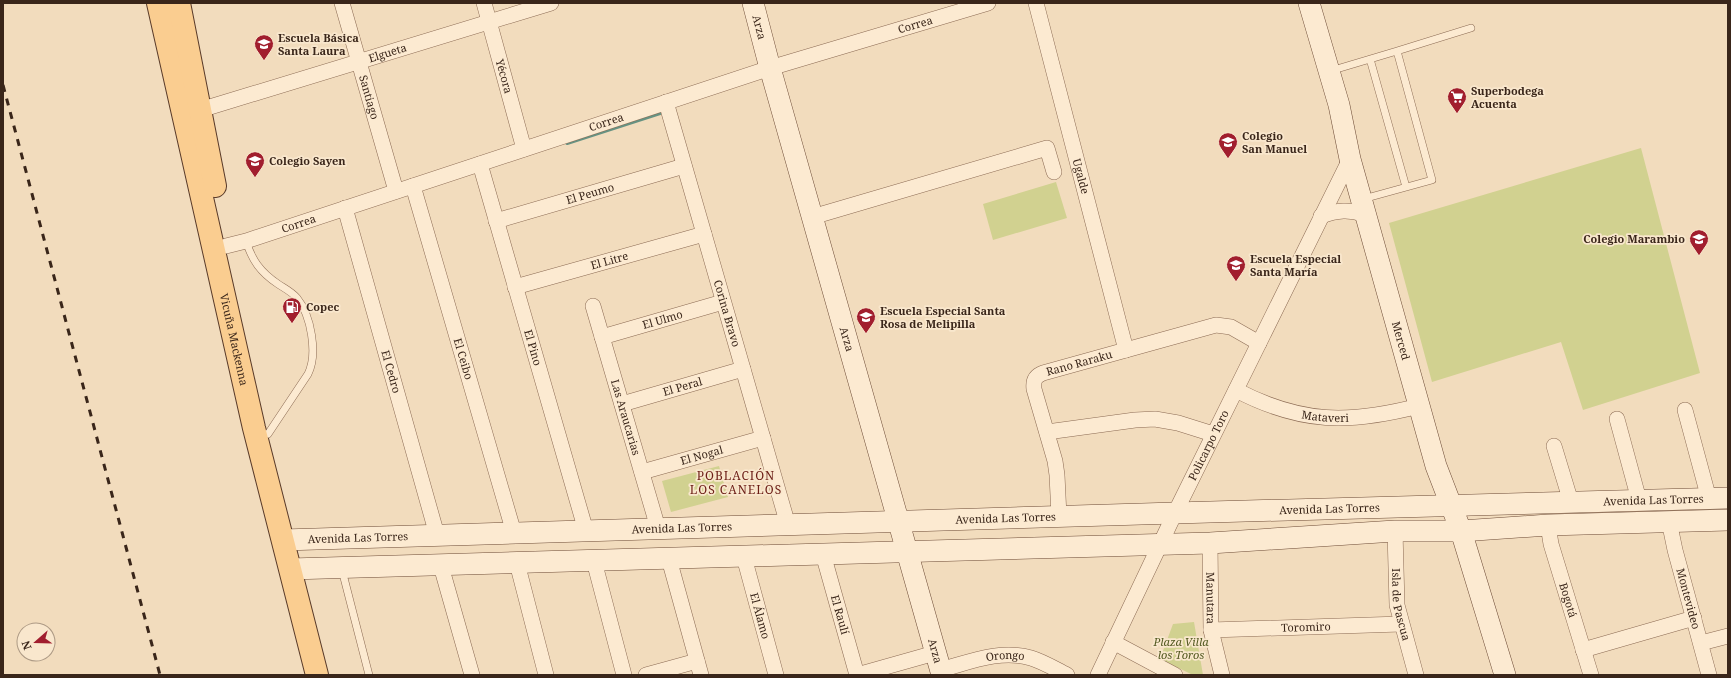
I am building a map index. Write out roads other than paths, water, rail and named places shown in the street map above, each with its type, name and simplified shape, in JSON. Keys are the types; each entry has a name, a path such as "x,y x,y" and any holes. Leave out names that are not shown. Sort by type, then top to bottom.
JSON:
{"main road":[{"name":"Vicuña Mackenna","path":"158,3 254,428 289,540"},
{"name":"Vicuña Mackenna","path":"178,3 200,110 236,243 268,434 317,675"},
{"name":"Arza","path":"753,3 939,666"},
{"name":"Merced","path":"1309,3 1329,71 1363,207 1436,466 1461,531 1505,675"},
{"name":"Avenida Las Torres","path":"289,540 788,524 899,522 1175,512 1719,498"},
{"name":"Avenida Las Torres","path":"296,569 1210,543 1396,531 1461,531 1548,525 1728,520"},
{"name":"Vicuña Mackenna","path":"296,569 330,675"}],"street":[{"name":"Santiago","path":"342,3 396,191"},
{"name":"Yécora","path":"484,3 524,149"},
{"name":"Elgueta","path":"200,110 552,3"},
{"name":"Correa","path":"236,243 770,68 988,3"},
{"name":"Ugalde","path":"1036,3 1126,350"},
{"name":"Corina Bravo","path":"666,102 788,524"},
{"path":"812,216 1047,148 1054,172"},
{"name":"Policarpo Toro","path":"1098,675 1213,434 1350,159"},
{"name":"El Pino","path":"480,164 586,531"},
{"name":"El Peumo","path":"496,221 684,166"},
{"name":"El Ceibo","path":"412,186 514,533"},
{"path":"1321,216 1345,210 1359,213 1363,207"},
{"name":"El Cedro","path":"345,208 437,535"},
{"name":"El Litre","path":"515,287 704,234"},
{"name":"El Ulmo","path":"602,337 723,302"},
{"name":"Las Araucarias","path":"593,306 658,528"},
{"name":"Rano Raraku","path":"1059,516 1056,468 1033,384 1037,377 1042,373 1216,325 1231,327 1259,343"},
{"name":"El Peral","path":"622,404 743,369"},
{"name":"Mataveri","path":"1236,390 1263,403 1284,410 1322,418 1367,418 1419,406"},
{"path":"1685,410 1719,498"},
{"path":"1046,432 1155,419 1178,423 1213,434"},
{"path":"1617,419 1639,500"},
{"name":"El Nogal","path":"642,472 763,438"},
{"path":"1554,446 1571,502"},
{"name":"Montevideo","path":"1669,521 1673,541 1710,675"},
{"name":"Bogotá","path":"1548,525 1551,544 1591,675"},
{"name":"Isla de Pascua","path":"1396,531 1395,591 1413,675"},
{"name":"Manutara","path":"1210,543 1211,630 1222,675"},
{"name":"El Raulí","path":"823,554 857,675"},
{"name":"El Álamo","path":"744,557 776,675"},
{"path":"646,675 699,668 669,559"},
{"path":"594,561 624,675"},
{"path":"517,563 546,675"},
{"path":"441,566 472,675"},
{"path":"1583,650 1694,618"},
{"name":"Toromiro","path":"1211,630 1401,624"},
{"path":"1701,643 1728,636"},
{"path":"1114,642 1175,675"},
{"name":"Orongo","path":"857,675 939,666 985,657 1012,655 1040,661 1067,675"}],"lane":[{"path":"1329,71 1471,28"},
{"path":"1363,207 1406,187 1432,180 1397,51"},
{"path":"1370,58 1406,187"},
{"path":"236,243 267,277 291,293 302,305 314,347 312,364 308,374 268,434"},
{"path":"342,568 369,675"}],"waterway":[{"path":"567,143 660,113"}],"railway":[{"path":"3,85 160,675"}],"place":[{"name":"Escuela Básica Santa Laura","path":"264,61"},
{"name":"Superbodega Acuenta","path":"1457,114"},
{"name":"Colegio San Manuel","path":"1228,159"},
{"name":"Colegio Sayen","path":"255,178"},
{"name":"Colegio Marambio","path":"1699,256"},
{"name":"Escuela Especial Santa María","path":"1236,282"},
{"name":"Copec","path":"292,324"},
{"name":"Escuela Especial Santa Rosa de Melipilla","path":"866,334"}],"district":[{"name":"POBLACIÓN LOS CANELOS","path":"736,483"}],"park label":[{"name":"Plaza Villa los Toros","path":"1181,648"}]}
